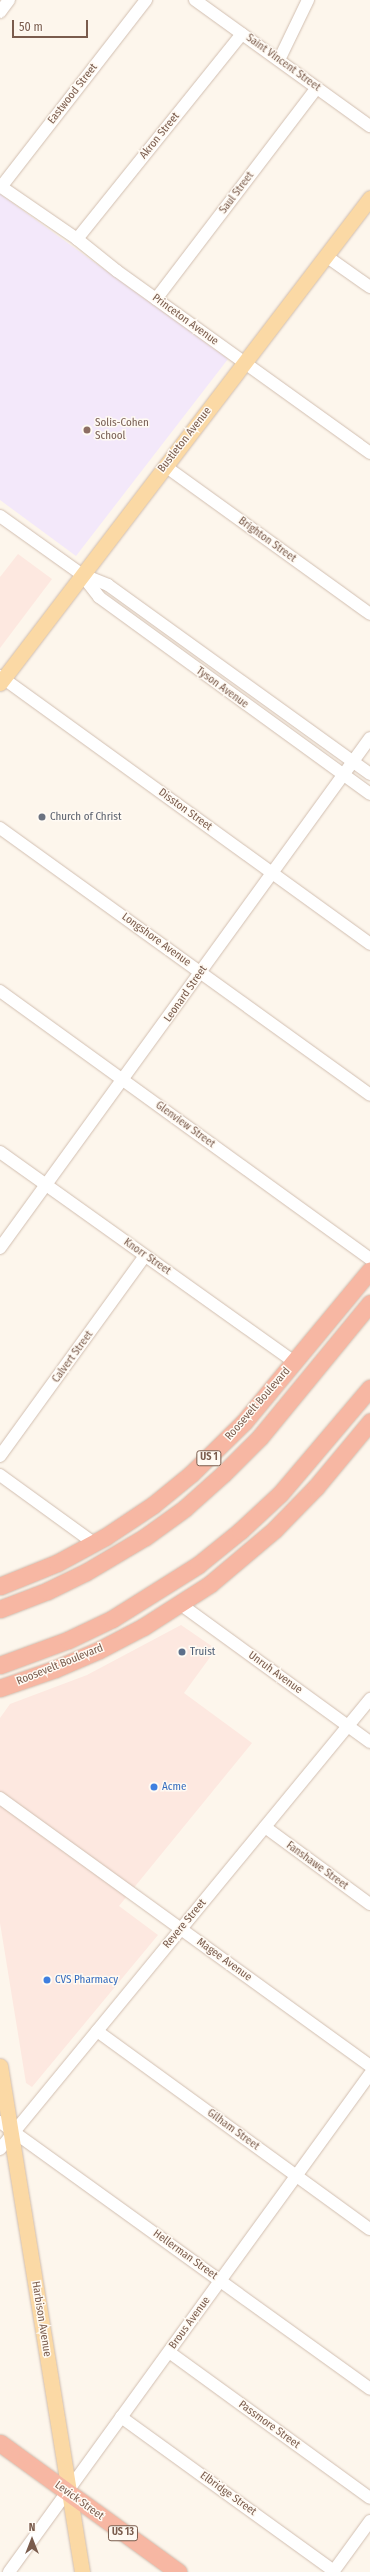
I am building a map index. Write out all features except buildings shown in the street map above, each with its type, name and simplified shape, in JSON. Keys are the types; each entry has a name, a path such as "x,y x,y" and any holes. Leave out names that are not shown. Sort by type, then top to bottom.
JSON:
{"highway":[{"name":"Roosevelt Boulevard","path":"0,1586 57,1563 94,1543 153,1505 208,1459 244,1422 370,1270"},
{"name":"Roosevelt Boulevard","path":"0,1609 47,1591 86,1572 145,1537 185,1508 223,1474 260,1437 370,1303"},
{"name":"Roosevelt Boulevard","path":"0,1665 68,1640 112,1619 198,1565 240,1531 280,1494 370,1388"},
{"name":"Roosevelt Boulevard","path":"3,1690 99,1650 180,1604 233,1566 275,1529 316,1487 370,1422"},
{"name":"Levick Street","path":"0,2443 178,2572"}],"main road":[{"name":"Bustleton Avenue","path":"1,679 370,198"},
{"name":"Harbison Avenue","path":"0,2066 12,2132 68,2493 82,2572"}],"street":[{"path":"0,12 9,0"},
{"name":"Eastwood Street","path":"1,187 146,0"},
{"name":"Saint Vincent Street","path":"195,0 370,126"},
{"path":"279,60 308,0"},
{"name":"Akron Street","path":"77,239 242,34"},
{"name":"Saul Street","path":"156,299 317,88"},
{"name":"Princeton Avenue","path":"1,187 77,239 156,299 370,453"},
{"path":"326,256 370,287"},
{"name":"Brighton Street","path":"165,466 370,614"},
{"name":"Tyson Avenue","path":"0,516 81,574 108,585 370,774"},
{"name":"Tyson Avenue","path":"81,574 99,597 370,794"},
{"name":"Disston Street","path":"1,679 370,944"},
{"name":"Leonard Street","path":"0,1248 124,1080 370,738"},
{"name":"Longshore Avenue","path":"0,828 370,1095"},
{"name":"Glenview Street","path":"0,991 370,1259"},
{"name":"Knorr Street","path":"0,1152 294,1362"},
{"name":"Calvert Street","path":"0,1456 145,1256"},
{"path":"0,1475 94,1543"},
{"name":"Unruh Avenue","path":"180,1604 370,1742"},
{"name":"Revere Street","path":"0,2149 12,2132 370,1699"},
{"name":"Magee Avenue","path":"0,1798 370,2066"},
{"name":"Fanshawe Street","path":"264,1827 370,1904"},
{"name":"Gilham Street","path":"97,2031 370,2229"},
{"name":"Brous Avenue","path":"9,2572 68,2493 220,2280 370,2074"},
{"name":"Hellerman Street","path":"0,2122 370,2389"},
{"name":"Passmore Street","path":"169,2352 370,2498"},
{"name":"Elbridge Street","path":"122,2417 333,2572"},
{"path":"333,2572 370,2521"}],"shaded area":[{"name":"Solis-Cohen School","path":"0,194 228,359 76,556 0,500"},
{"path":"18,554 52,579 0,648 0,577"},
{"path":"181,1625 216,1649 184,1693 252,1743 119,1906 158,1935 32,2087 26,2083 0,1923 0,1718 10,1704 87,1675"}],"place":[{"name":"Solis-Cohen School","path":"87,430"},
{"name":"Church of Christ","path":"42,817"},
{"name":"Truist","path":"182,1652"},
{"name":"Acme","path":"154,1787"},
{"name":"CVS Pharmacy","path":"47,1980"}]}
